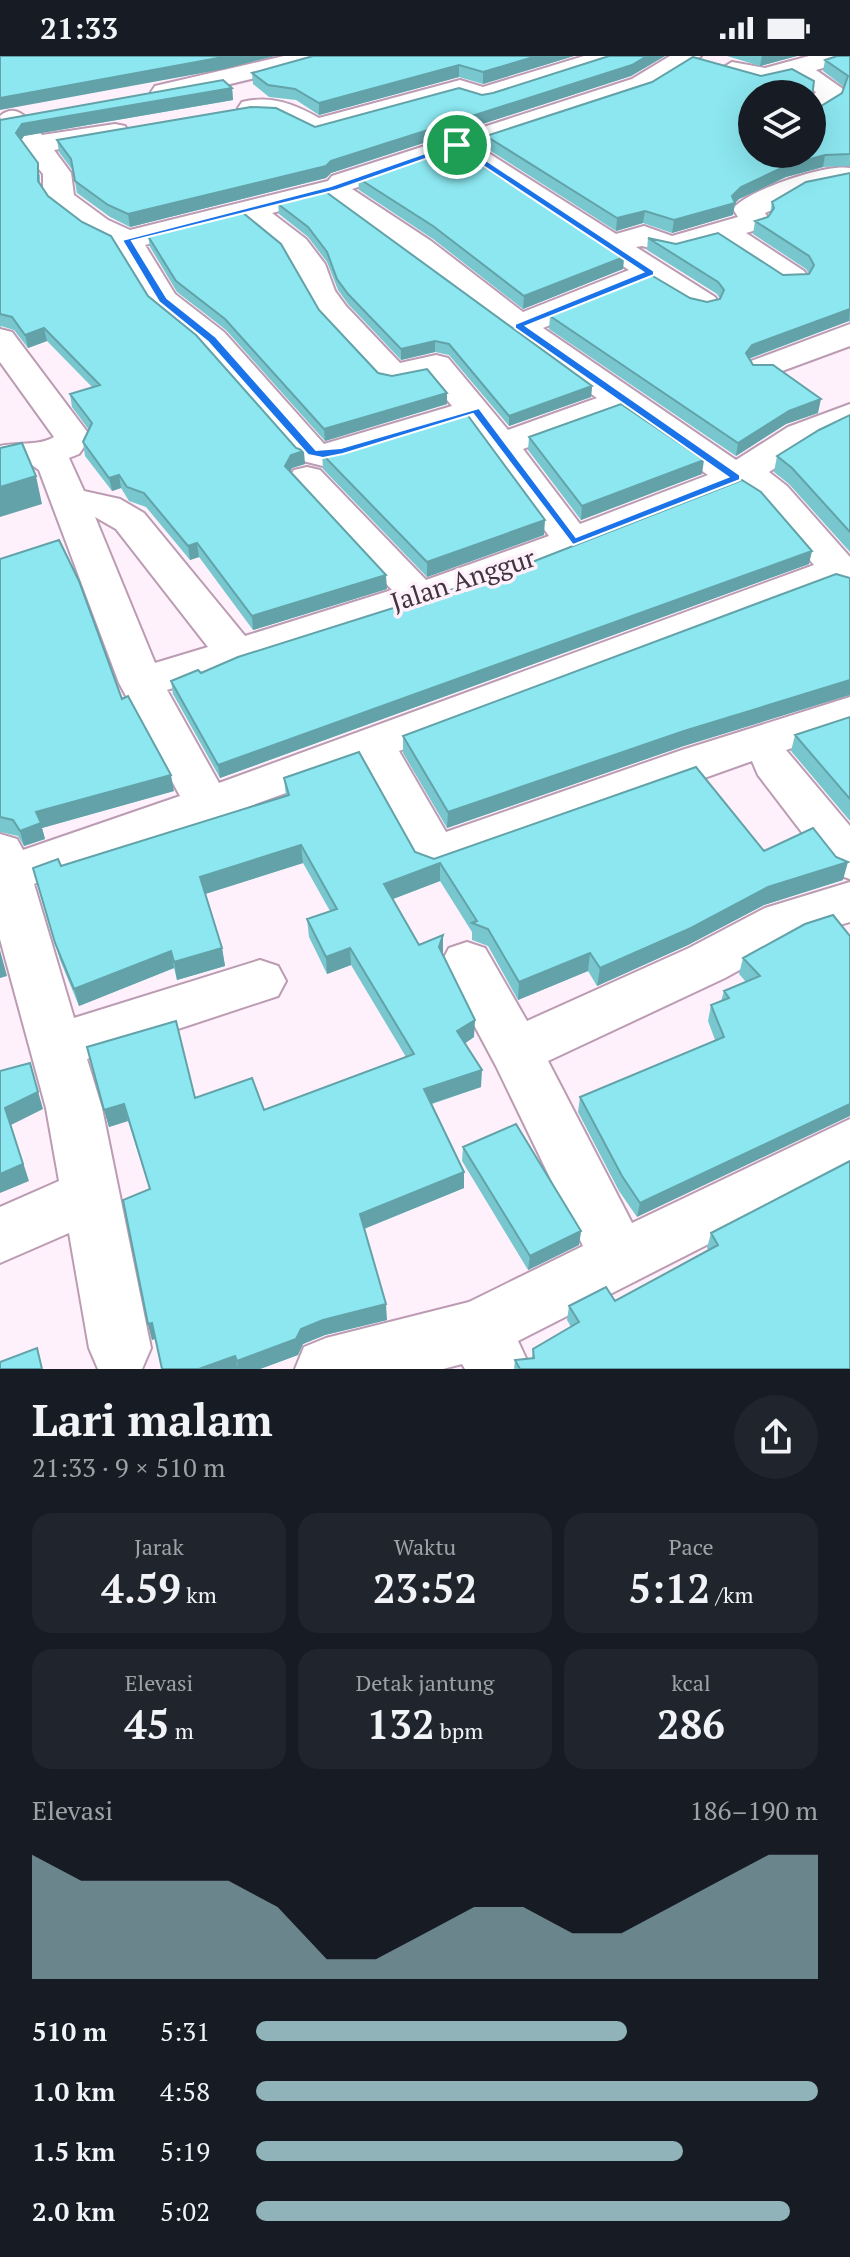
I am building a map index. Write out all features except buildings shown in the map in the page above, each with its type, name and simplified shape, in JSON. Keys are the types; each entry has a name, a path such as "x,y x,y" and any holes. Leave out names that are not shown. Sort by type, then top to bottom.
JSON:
{"street":[{"path":"138,96 227,80 317,56"},
{"path":"227,80 255,101 241,111 284,109 315,128 460,88 483,96 610,56"},
{"path":"127,240 334,188 432,138 641,85 688,56 753,76 838,56"},
{"path":"793,68 814,80"},
{"path":"379,110 432,138 611,245 650,273 703,304"},
{"path":"6,120 40,114"},
{"path":"6,120 35,145 57,173 58,193 63,201 97,226 127,240 163,300 212,339 312,452 323,455 343,451 475,410"},
{"path":"35,145 140,128"},
{"path":"611,245 644,235 674,245 752,222 749,208 776,198 793,185 839,169"},
{"path":"120,1348 74,1108 57,1046 16,980 4,863 208,805 371,743 845,576 774,494 756,480 736,477 624,400 518,326 481,293 334,188"},
{"path":"248,208 295,246 309,264 319,292 334,313 392,375 438,366 475,410 573,542"},
{"path":"721,231 793,278"},
{"path":"518,326 650,273"},
{"path":"763,368 850,334"},
{"path":"0,339 73,437 66,446 46,455"},
{"path":"501,445 624,400"},
{"name":"Jalan Anggur","path":"141,683 417,596 573,542 736,477 801,435 850,415"},
{"path":"0,458 35,450 46,455 56,467 141,683 208,805"},
{"path":"307,478 403,576 417,596"},
{"path":"68,499 106,507 130,521 235,652"},
{"path":"371,743 435,855 698,762 850,713"},
{"path":"774,763 850,860"},
{"path":"516,1051 707,963 783,922 850,902"},
{"path":"467,963 516,1051 618,1257"},
{"path":"57,1046 260,981"},
{"path":"326,1369 488,1349 618,1257 850,1144"},
{"path":"0,1235 89,1196"}],"route":[{"path":"457,145 650,273 518,326 736,477 573,542 475,410 343,451 323,455 312,452 212,339 163,300 141,268 127,240 133,236 334,188 342,182 457,145"}]}
